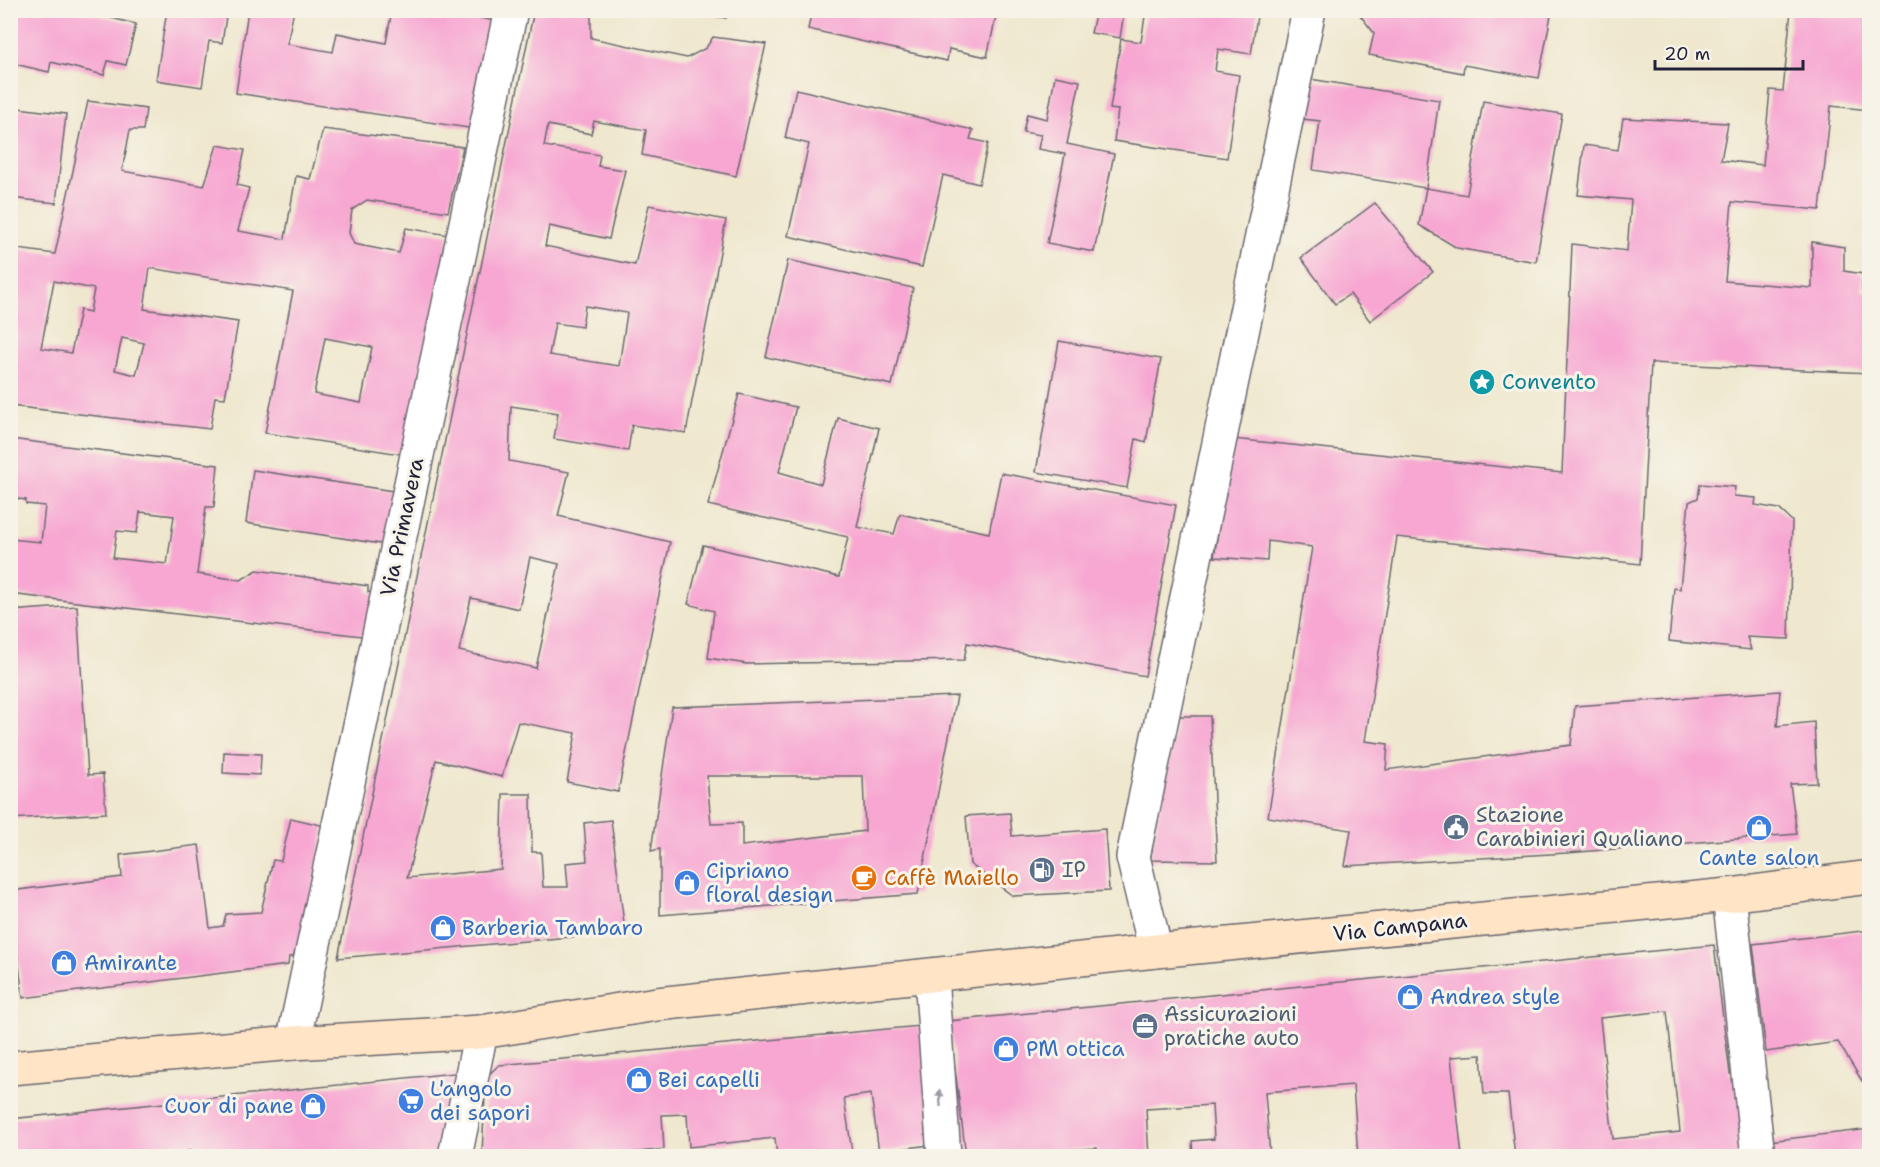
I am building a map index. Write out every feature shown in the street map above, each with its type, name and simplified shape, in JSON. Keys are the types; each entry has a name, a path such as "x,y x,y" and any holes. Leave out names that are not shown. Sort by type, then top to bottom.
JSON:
{"main road":[{"name":"Via Campana","path":"10,1068 293,1043 481,1032 657,1004 1156,951 1729,895 1869,877"}],"street":[{"name":"Via Primavera","path":"293,1043 511,10"},
{"path":"1156,951 1133,857 1309,10"},
{"path":"1729,895 1758,1156"},
{"path":"931,976 944,1156"},
{"path":"455,1156 481,1032"}],"building":[{"path":"10,10 77,10 136,24 126,65 108,61 104,75 51,62 49,72 10,63"},
{"path":"167,10 227,10 222,43 209,41 202,87 156,80"},
{"path":"248,10 294,10 287,44 333,52 337,33 386,43 392,10 440,10 495,21 475,129 236,93"},
{"path":"534,10 591,10 591,38 687,58 706,48 713,37 766,44 736,176 642,155 646,130 594,121 591,134 548,125 544,146 600,155 598,166 625,170 609,239 549,226 545,246 635,265 649,205 726,220 686,433 632,425 628,451 554,439 558,413 511,406 509,461 569,472 558,516 670,542 618,792 567,782 576,733 518,722 502,777 436,760 407,878 501,869 503,794 531,794 532,852 541,852 543,887 568,887 566,863 587,861 584,823 611,820 625,932 338,958","holes":["585,306 627,313 619,366 549,355 555,323 582,327","530,557 559,564 536,668 459,651 471,598 519,609"]},
{"path":"687,10 726,10 726,18"},
{"path":"812,10 989,10 997,12 987,57 949,49 947,61 808,29"},
{"path":"1096,10 1124,12 1120,38 1091,33"},
{"path":"1146,10 1258,10 1251,54 1218,49 1215,71 1239,75 1227,158 1114,141 1118,110 1110,109 1121,39 1141,42"},
{"path":"1361,10 1552,10 1539,78 1464,65 1463,73 1369,55 1374,33 1360,15"},
{"path":"1791,10 1870,11 1870,110 1831,106 1820,210 1732,202 1725,281 1812,288 1812,242 1844,247 1844,271 1863,274 1862,291 1870,292 1870,373 1651,363 1640,564 1397,537 1365,741 1388,744 1386,770 1571,745 1575,706 1780,691 1777,726 1814,722 1817,783 1790,784 1797,834 1567,853 1345,866 1351,830 1268,817 1312,547 1268,541 1267,561 1214,557 1233,439 1562,473 1572,244 1627,251 1631,200 1578,195 1584,145 1618,150 1623,118 1728,123 1721,160 1763,165 1770,90 1783,91"},
{"path":"1055,76 1080,81 1067,144 1114,154 1094,252 1047,243 1065,154 1038,149 1041,135 1023,132 1027,114 1047,119"},
{"path":"1310,79 1439,100 1426,188 1313,170 1320,121 1303,119"},
{"path":"796,89 973,130 970,139 988,143 979,184 943,175 922,267 788,236 809,144 785,138"},
{"path":"88,101 146,109 143,130 130,130 122,171 204,186 217,145 245,150 237,185 249,188 238,231 285,239 296,176 310,179 323,129 463,147 448,212 367,200 352,210 349,233 354,244 399,253 406,228 449,235 407,445 400,454 265,433 293,291 150,268 144,309 238,322 225,398 215,397 210,429 10,406 10,248 55,254","holes":["54,281 94,289 90,312 80,310 71,353 41,348","122,338 144,343 136,375 115,370","325,338 372,347 361,403 314,394"]},
{"path":"1483,101 1562,114 1536,262 1457,248 1419,225 1426,188 1467,195"},
{"path":"10,107 66,114 56,203 10,198"},
{"path":"1375,203 1433,272 1370,321 1350,294 1335,304 1301,258"},
{"path":"788,260 913,288 892,385 766,357"},
{"path":"1059,341 1161,359 1146,442 1136,439 1127,488 1036,472"},
{"path":"739,394 796,407 779,472 821,484 838,418 879,428 857,527 894,534 900,514 989,533 1001,473 1176,505 1145,676 967,643 964,660 747,664 708,658 714,611 688,604 703,545 839,577 848,537 708,505"},
{"path":"10,439 218,465 214,507 206,507 197,574 241,580 257,570 368,586 368,592 385,595 378,638 10,594 10,539 41,542 45,506 26,504 26,500 10,498","holes":["140,512 174,516 167,564 113,558 117,531 137,533"]},
{"path":"253,470 393,491 394,546 246,523"},
{"path":"1700,484 1735,487 1734,496 1756,498 1755,505 1779,509 1792,521 1789,639 1747,637 1751,650 1669,641 1674,588 1680,589 1689,502 1698,498"},
{"path":"77,606 88,775 103,774 106,813 10,819 10,780 14,780 10,729 10,611"},
{"path":"957,696 918,894 660,915 660,849 651,851 672,707","holes":["707,776 863,776 865,831 742,846 742,823 711,824"]},
{"path":"1177,716 1210,716 1217,861 1150,860"},
{"path":"224,752 261,754 260,775 223,773"},
{"path":"1010,813 1012,836 1105,829 1109,891 1013,896 970,864 966,816"},
{"path":"291,818 325,826 300,956 289,957 288,965 23,998 10,891 122,877 120,855 199,845 210,928 223,926 226,914 261,912 273,860 281,861"},
{"path":"1870,930 1870,1080 1862,1081 1838,1042 1766,1052 1753,944"},
{"path":"1714,945 1730,1074 1739,1075 1747,1156 1515,1156 1508,1094 1484,1094 1481,1055 1451,1057 1462,1156 1358,1156 1353,1085 1265,1092 1270,1156 1193,1156 1192,1141 1214,1139 1212,1105 1146,1109 1149,1156 1098,1156 1097,1148 1069,1150 1069,1156 966,1156 949,1021","holes":["1667,1011 1680,1132 1613,1139 1600,1018"]},
{"path":"920,1026 936,1144 879,1152 871,1094 844,1098 852,1152 817,1156 777,1156 775,1138 689,1147 687,1114 662,1115 664,1149 607,1156 494,1156 494,1153 482,1153 486,1077 499,1065"},
{"path":"463,1072 445,1156 209,1156 211,1151 187,1151 184,1156 10,1156 10,1119"},
{"path":"1870,1129 1870,1156 1771,1156 1769,1141"}],"place":[{"name":"Convento","path":"1482,382"},
{"name":"Stazione Carabinieri Qualiano","path":"1456,827"},
{"name":"Cante salon","path":"1759,828"},
{"name":"IP","path":"1042,870"},
{"name":"Caffè Maiello","path":"864,878"},
{"name":"Cipriano floral design","path":"687,883"},
{"name":"Barberia Tambaro","path":"443,928"},
{"name":"Amirante","path":"64,963"},
{"name":"Andrea style","path":"1410,997"},
{"name":"Assicurazioni pratiche auto","path":"1145,1026"},
{"name":"PM ottica","path":"1006,1049"},
{"name":"Bei capelli","path":"639,1080"},
{"name":"L'angolo dei sapori","path":"411,1101"},
{"name":"Cuor di pane","path":"313,1106"}]}
